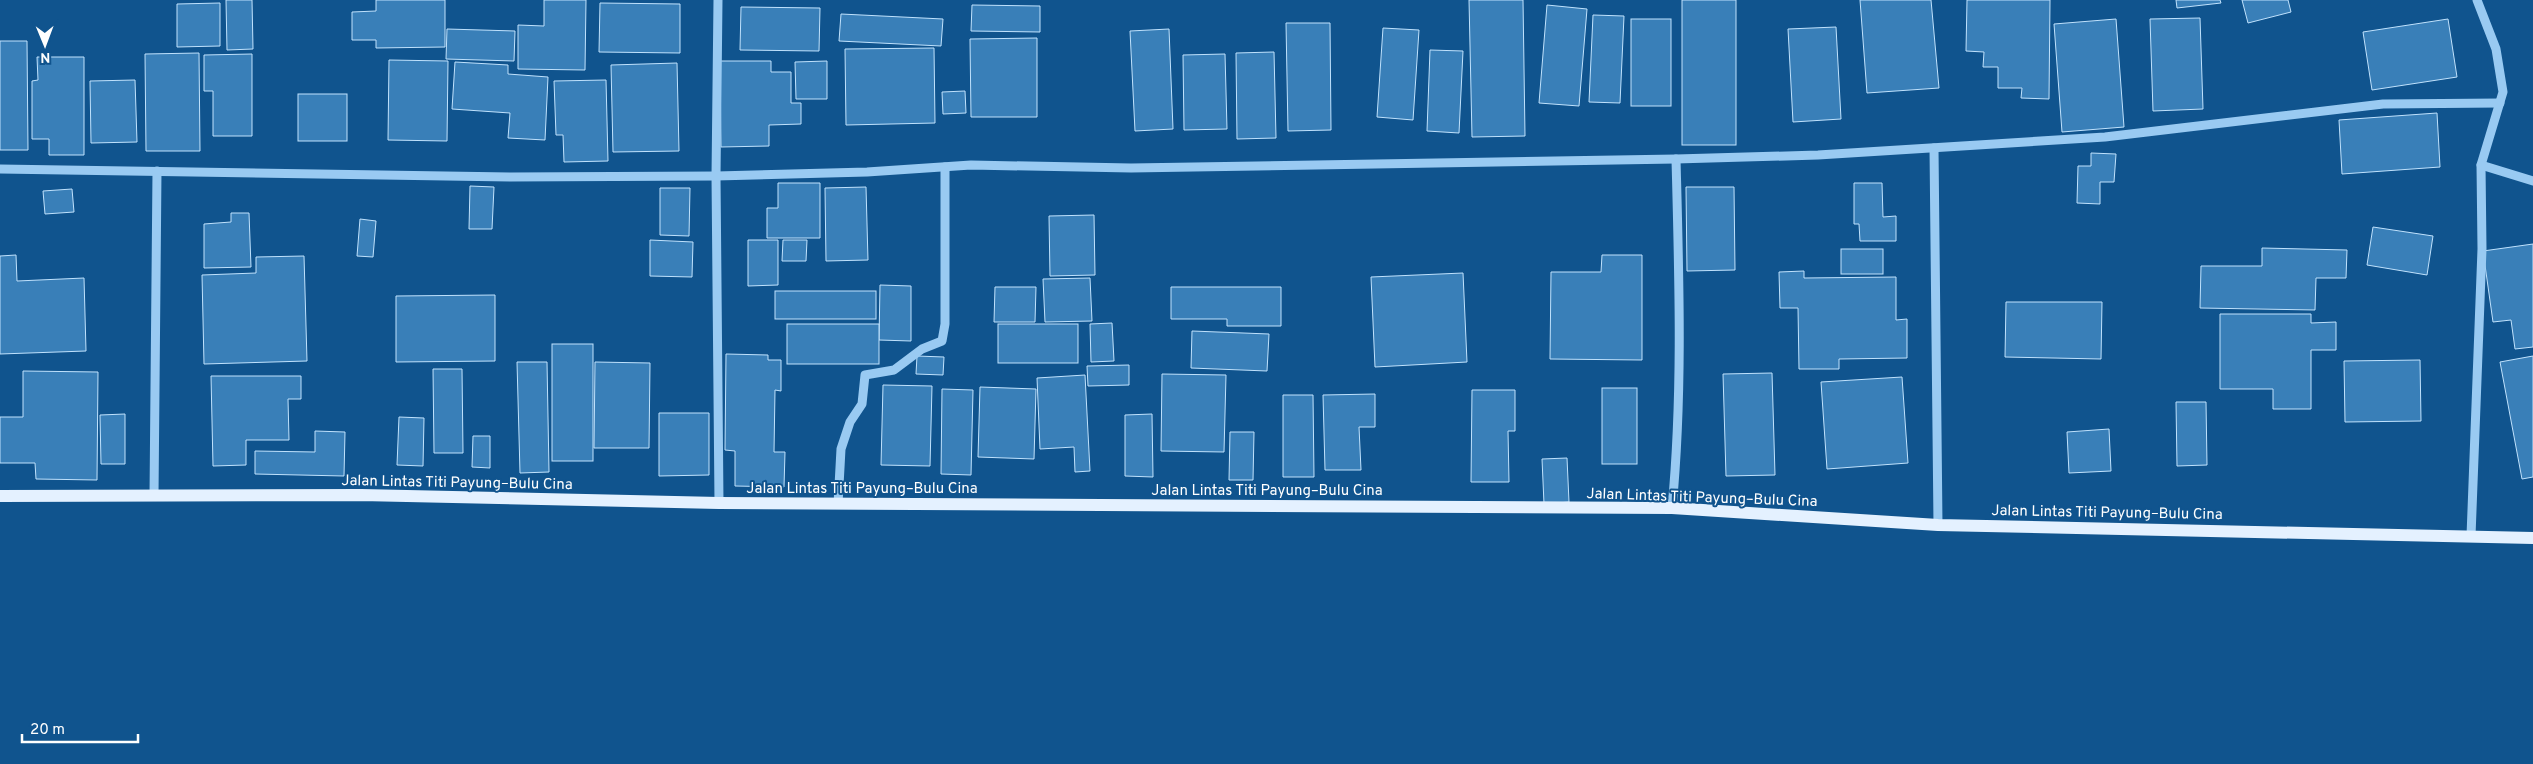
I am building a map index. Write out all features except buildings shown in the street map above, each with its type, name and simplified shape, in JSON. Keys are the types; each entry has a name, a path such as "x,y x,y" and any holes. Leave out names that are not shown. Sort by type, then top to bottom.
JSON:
{"main road":[{"name":"Jalan Lintas Titi Payung–Bulu Cina","path":"0,496 361,496 718,503 1672,508 1938,525 2533,538"}],"street":[{"path":"718,0 716,176 718,503"},
{"path":"2471,536 2482,249 2482,165 2503,92 2496,49 2477,0"},
{"path":"0,169 510,177 716,176 971,165 1131,168 1676,160 1818,155 2105,137 2383,104 2500,104"},
{"path":"1934,148 1938,525"},
{"path":"1672,508 1678,437 1679,285 1676,160"},
{"path":"2482,165 2533,181"},
{"path":"838,504 841,449 850,422 862,404 865,375 894,370 922,349 942,341 945,324 946,167"},
{"path":"154,496 157,171"}]}
